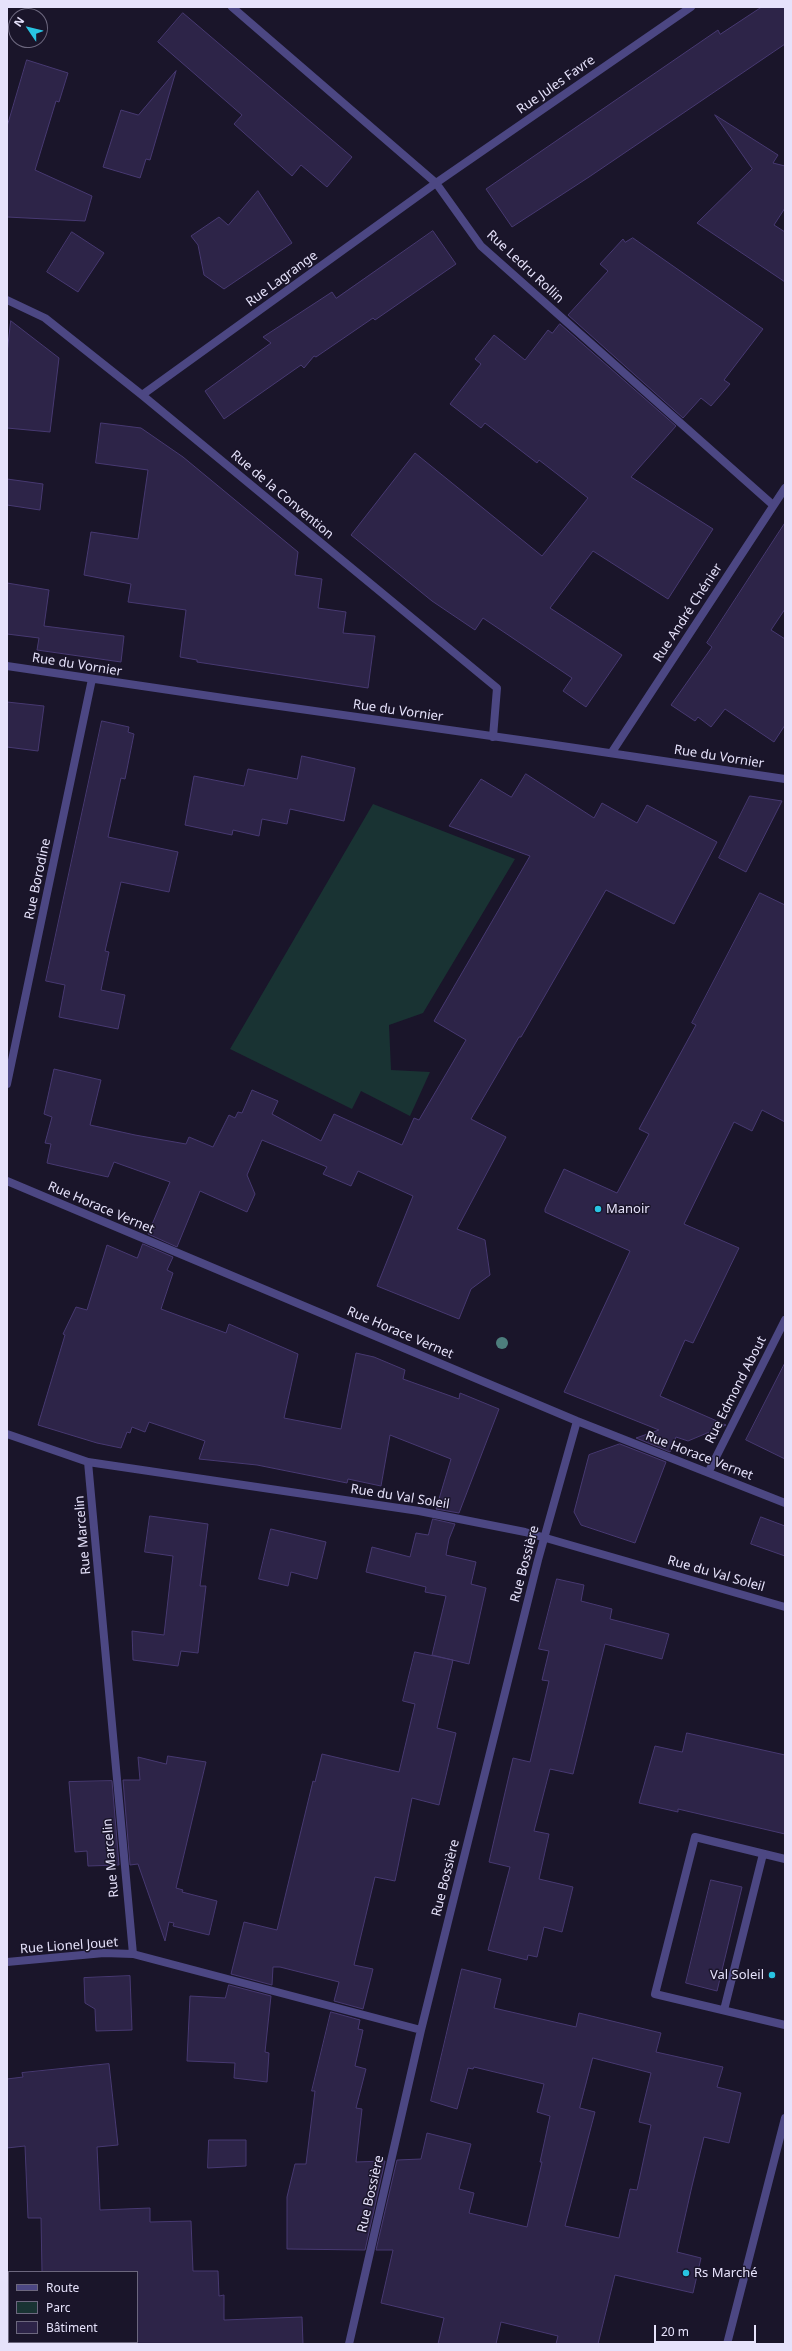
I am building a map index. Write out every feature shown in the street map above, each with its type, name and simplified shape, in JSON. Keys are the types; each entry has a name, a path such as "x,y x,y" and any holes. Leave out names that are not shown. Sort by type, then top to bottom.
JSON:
{"street":[{"name":"Rue Ledru Rollin","path":"232,7 436,182 481,246 773,505"},
{"name":"Rue Jules Favre","path":"436,182 690,7"},
{"name":"Rue Lagrange","path":"142,395 436,182"},
{"name":"Rue de la Convention","path":"7,300 45,318 142,395 497,688 493,737"},
{"name":"Rue André Chénier","path":"612,752 785,488"},
{"name":"Rue du Vornier","path":"7,666 493,737 612,752 785,779"},
{"name":"Rue Borodine","path":"7,1084 92,679"},
{"name":"Rue Horace Vernet","path":"7,1181 577,1421 785,1503"},
{"name":"Rue Edmond About","path":"709,1472 785,1320"},
{"name":"Rue Bossière","path":"349,2344 421,2030 545,1537 577,1421"},
{"name":"Rue du Val Soleil","path":"7,1434 88,1462 419,1511 545,1537 785,1607"},
{"name":"Rue Marcelin","path":"88,1462 133,1954"},
{"path":"785,1859 695,1837 655,1994 785,2025"},
{"path":"724,2010 763,1854"},
{"name":"Rue Lionel Jouet","path":"7,1962 104,1953 133,1954"},
{"path":"133,1954 421,2030"},
{"path":"727,2344 785,2118"}],"green space":[{"path":"373,804 515,859 423,1013 389,1025 391,1070 430,1072 410,1116 361,1091 352,1109 230,1049"}],"building":[{"path":"762,7 785,7 785,44 589,177 512,227 486,189 718,30 720,34"},
{"path":"183,13 352,157 327,187 301,165 292,176 234,124 242,115 158,42"},
{"path":"27,60 68,73 59,102 56,101 35,170 92,196 85,221 7,217 7,127"},
{"path":"176,71 150,160 146,159 140,178 103,167 121,110 138,115"},
{"path":"715,115 778,155 773,163 785,166 785,208 774,225 785,232 785,282 697,223 752,169"},
{"path":"258,191 292,243 224,289 204,275 198,245 191,236 219,217 228,225"},
{"path":"433,231 456,264 375,320 373,318 316,357 314,356 304,368 301,365 224,419 205,391 271,343 263,337 332,292 336,298"},
{"path":"72,232 104,253 78,292 47,272"},
{"path":"633,238 763,329 724,380 730,384 711,406 701,398 683,418 568,315 608,271 600,264 623,239 625,242"},
{"path":"11,321 59,358 50,432 7,428 7,354"},
{"path":"560,324 676,426 631,477 713,529 668,599 593,551 550,608 622,655 586,707 563,691 572,678 483,618 475,630 432,601 351,535 415,453 542,556 588,498 539,460 537,463 485,423 481,428 450,404 481,364 475,359 494,335 525,360 548,330 552,333"},
{"path":"101,423 141,428 183,457 298,552 295,575 322,579 318,608 346,612 343,633 375,636 368,688 197,662 197,660 180,657 186,610 128,602 131,584 84,575 91,532 138,539 148,470 96,463"},
{"path":"7,479 43,484 40,510 7,505"},
{"path":"785,523 785,609 771,630 785,639 785,725 774,742 725,709 711,727 698,717 695,721 671,705 712,647 707,643"},
{"path":"7,583 49,590 44,626 124,636 121,662 37,650 39,638 7,634"},
{"path":"7,702 44,706 38,751 7,747"},
{"path":"102,721 129,727 128,732 134,734 125,779 121,778 108,837 178,852 169,892 121,882 105,951 109,952 101,990 125,995 118,1029 59,1017 65,985 46,981"},
{"path":"302,756 355,768 344,821 290,809 287,824 262,819 259,836 233,830 232,835 185,825 194,776 244,786 248,769 297,779"},
{"path":"526,774 594,818 602,803 637,823 647,805 717,842 674,924 606,890 521,1037 519,1037 471,1119 506,1137 457,1229 485,1240 490,1275 471,1289 459,1319 377,1286 413,1196 358,1171 351,1186 323,1174 327,1167 262,1140 247,1175 255,1194 247,1212 200,1191 177,1247 148,1234 170,1182 114,1162 108,1177 47,1163 51,1144 45,1143 52,1117 44,1114 54,1069 101,1080 90,1125 135,1135 186,1144 189,1137 213,1147 229,1115 235,1118 238,1112 242,1113 252,1090 278,1101 272,1114 321,1141 334,1114 402,1145 414,1118 419,1120 466,1040 434,1021 530,856 449,826 481,779 511,797"},
{"path":"750,796 782,801 746,872 719,858"},
{"path":"760,893 785,905 785,1122 762,1110 752,1131 734,1122 684,1224 739,1248 693,1343 685,1340 660,1396 726,1425 688,1441 676,1437 670,1452 636,1438 659,1430 564,1392 630,1251 545,1212 545,1209 564,1169 617,1193 649,1134 639,1129 696,1025 692,1023"},
{"path":"143,1244 173,1257 167,1270 173,1273 161,1309 226,1333 229,1324 298,1354 284,1418 341,1429 356,1353 374,1357 405,1370 403,1379 459,1399 460,1393 499,1409 459,1513 436,1509 451,1459 390,1435 381,1486 348,1479 347,1483 257,1465 199,1459 205,1441 149,1422 145,1432 132,1427 130,1433 127,1432 121,1448 97,1443 38,1425 65,1335 63,1334 76,1307 87,1310 107,1245 137,1258"},
{"path":"785,1363 785,1459 746,1440"},
{"path":"620,1444 666,1462 635,1543 581,1525 574,1512 589,1455"},
{"path":"150,1516 208,1524 200,1586 206,1586 198,1653 181,1651 178,1666 133,1660 132,1631 164,1635 173,1556 145,1552"},
{"path":"761,1517 785,1526 785,1556 751,1544"},
{"path":"433,1519 455,1524 449,1539 446,1555 476,1562 471,1584 486,1588 469,1664 432,1655 446,1596 425,1592 426,1587 366,1572 372,1547 410,1557 416,1533 428,1535"},
{"path":"271,1529 326,1542 317,1579 291,1572 288,1586 259,1579"},
{"path":"557,1579 584,1585 581,1601 612,1609 610,1619 669,1634 662,1659 605,1644 573,1774 550,1769 534,1831 549,1834 539,1879 573,1887 562,1932 544,1927 537,1957 528,1955 527,1960 488,1950 510,1867 489,1862 513,1758 530,1762 549,1681 542,1680 549,1651 539,1649"},
{"path":"415,1652 453,1660 437,1728 456,1733 439,1805 412,1798 395,1881 375,1877 354,1965 373,1969 363,2009 334,2001 339,1982 280,1967 273,1967 272,1985 231,1974 244,1922 277,1930 313,1781 315,1782 322,1754 399,1772 415,1704 403,1701"},
{"path":"687,1733 785,1755 785,1834 678,1809 678,1812 639,1803 655,1746 682,1752"},
{"path":"168,1756 206,1762 176,1888 183,1890 182,1892 217,1901 209,1935 173,1926 174,1923 169,1922 165,1941 138,1864 130,1865 123,1780 140,1780 138,1757 166,1764"},
{"path":"112,1781 119,1865 88,1866 87,1851 75,1852 69,1782"},
{"path":"711,1880 742,1887 717,1991 686,1983"},
{"path":"462,1969 501,1979 494,2008 576,2027 579,2013 661,2033 656,2052 723,2067 717,2087 741,2093 729,2143 704,2137 692,2186 677,2252 701,2258 693,2293 615,2275 598,2344 556,2344 558,2336 501,2322 496,2344 438,2344 444,2318 381,2303 393,2250 376,2250 397,2160 421,2159 427,2133 471,2144 459,2189 474,2193 469,2213 527,2227 542,2162 540,2162 550,2116 537,2112 544,2084 474,2067 473,2069 468,2068 457,2109 431,2101","holes":["593,2058 651,2073 639,2122 651,2125 637,2190 630,2189 619,2238 565,2226 595,2112 580,2108"]},
{"path":"130,1976 132,2030 96,2031 95,2009 85,2003 84,1978"},
{"path":"229,1985 271,1996 265,2052 269,2053 267,2082 234,2078 235,2063 187,2061 190,1996 225,1998"},
{"path":"331,2012 360,2020 358,2029 363,2030 355,2066 366,2069 356,2108 362,2109 356,2162 385,2161 365,2250 287,2249 287,2197 295,2164 306,2164 315,2091 312,2091"},
{"path":"109,2064 118,2145 97,2147 100,2210 150,2208 150,2222 191,2221 193,2271 218,2271 219,2296 224,2295 224,2320 302,2317 303,2344 137,2344 138,2271 42,2271 41,2218 28,2218 25,2146 7,2148 7,2079 23,2077 22,2073"},
{"path":"209,2140 246,2140 246,2166 208,2168"}],"place":[{"name":"Manoir","path":"598,1209"},
{"name":"Val Soleil","path":"772,1975"},
{"name":"Rs Marché","path":"686,2273"}]}
